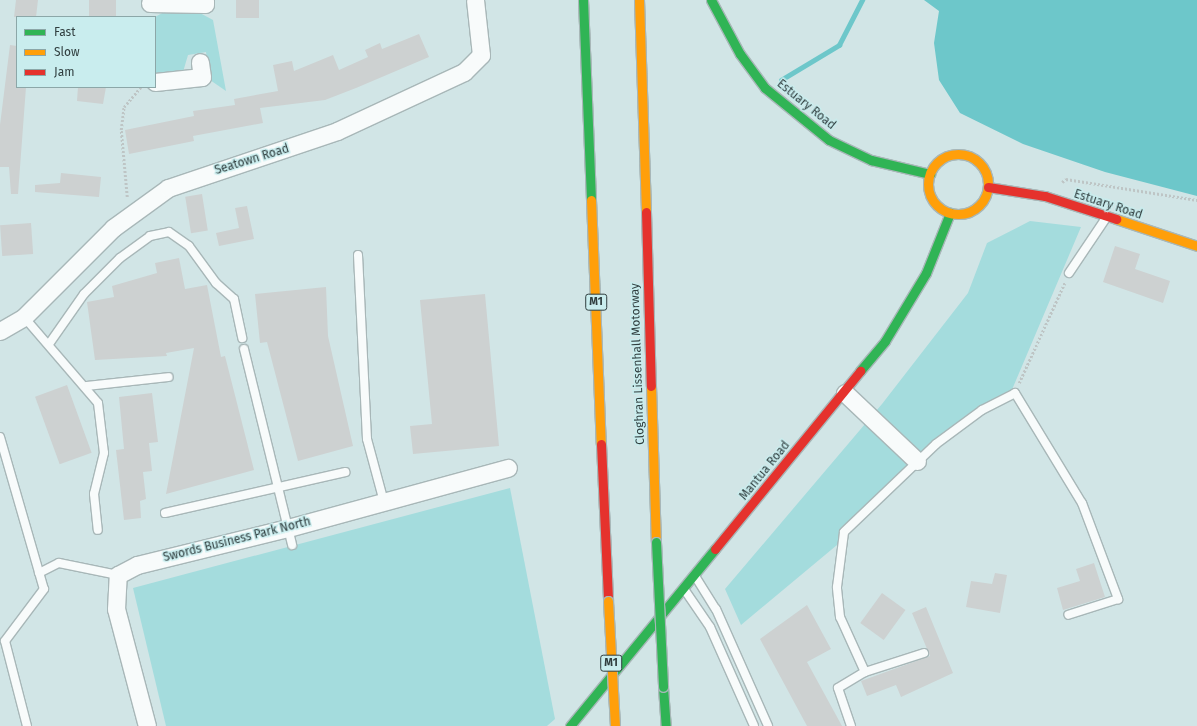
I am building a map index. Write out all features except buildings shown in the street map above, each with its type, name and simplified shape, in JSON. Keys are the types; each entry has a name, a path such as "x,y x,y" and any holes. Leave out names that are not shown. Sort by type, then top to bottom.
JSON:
{"main road":[{"name":"Cloghran Lissenhall Motorway","path":"639,0 656,542 666,726"},
{"name":"Estuary Road","path":"710,0 740,54 765,88 798,116 830,140 871,160 930,174"},
{"name":"M1","path":"583,1 614,726"},
{"path":"950,155 969,156 984,169 988,187 979,205 966,212 950,213 932,198 930,174 942,159 950,155"},
{"name":"Estuary Road","path":"988,187 1045,196 1106,218 1197,246"},
{"name":"Mantua Road","path":"570,726 695,576 885,341 926,273 950,213"}],"street":[{"path":"149,7 204,4 204,0"},
{"name":"Seatown Road","path":"0,331 24,317 113,228 168,188 337,131 464,72 481,55 475,0"},
{"path":"156,82 202,77 200,62"},
{"path":"844,393 917,461"},
{"name":"Swords Business Park North","path":"118,575 136,565 288,528 508,468"},
{"path":"118,575 116,609 147,726"}],"lane":[{"path":"1070,273 1106,218"},
{"path":"49,344 84,294 120,258 150,236 169,232 189,246 216,283 234,299 242,338"},
{"path":"358,255 367,439 384,502"},
{"path":"24,317 86,386 98,403 104,454 94,494 98,530"},
{"path":"244,349 292,545"},
{"path":"86,386 169,377"},
{"path":"865,672 840,617 837,587 844,532 917,461 982,410 1015,393 1082,503 1118,599 1068,615"},
{"path":"0,437 44,588 6,641 27,726"},
{"path":"165,513 345,472"},
{"path":"39,573 59,563 118,575"},
{"path":"695,576 716,609 768,726"},
{"path":"684,589 710,627 754,726"},
{"path":"851,726 838,688 865,672 924,653"}],"path":[{"path":"134,213 128,204 121,130 124,107 141,88"},
{"path":"1045,196 1066,179 1197,200"},
{"path":"1015,393 1070,273"}],"shaded area":[{"path":"924,0 1197,0 1197,196 1105,172 1023,144 960,113 939,80 934,43 939,11"},
{"path":"166,11 198,12 213,20 226,91 210,80 206,52 188,55 183,72 156,76 156,16"},
{"path":"1030,221 1081,227 1011,392 927,450 837,545 741,625 725,589 882,404 968,293 987,243"},
{"path":"510,488 555,719 547,726 166,726 133,588"}],"waterway":[{"path":"781,80 839,45 862,0"}],"traffic: fast":[{"path":"583,0 591,200"},
{"path":"711,0 740,54 765,88 829,140 871,160 930,174"},
{"path":"860,371 885,341 926,273 950,213"},
{"path":"656,542 663,687"},
{"path":"570,726 715,549"},
{"path":"663,687 666,726"}],"traffic: slow":[{"path":"639,0 646,212"},
{"path":"958,154 974,159 979,163 983,168 988,184 983,200 979,205 974,209 958,214 942,209 937,205 933,200 928,184 933,168 937,163 942,159 958,154"},
{"path":"591,200 601,444"},
{"path":"1116,219 1197,246"},
{"path":"651,386 656,542"},
{"path":"608,601 615,726"}],"traffic: jam":[{"path":"988,187 1045,196 1116,219"},
{"path":"646,212 651,386"},
{"path":"715,549 860,371"},
{"path":"601,444 608,601"}]}
